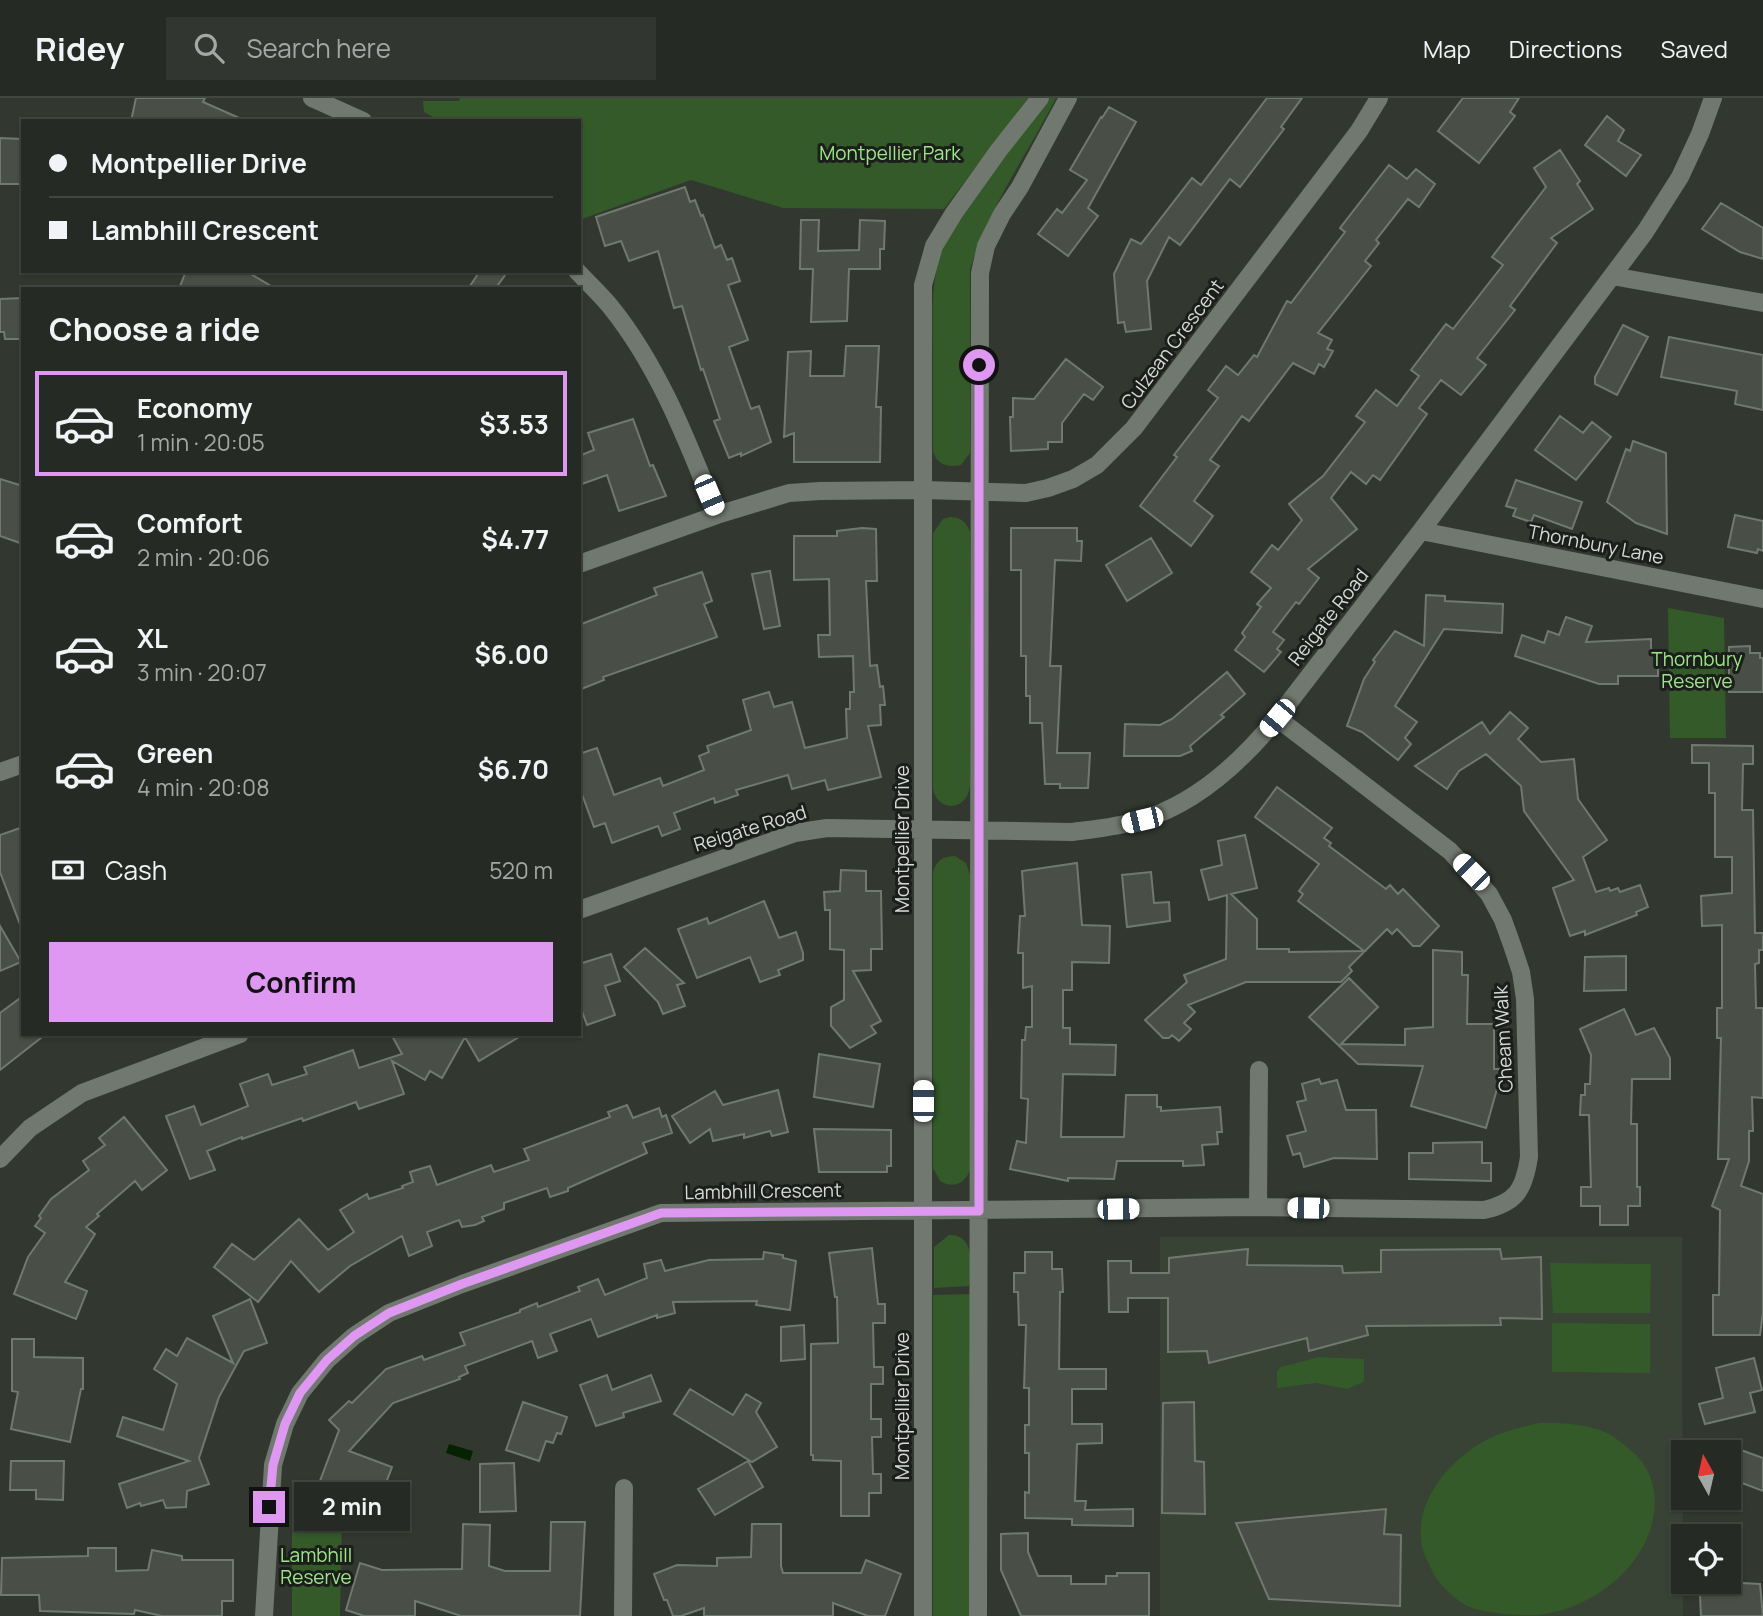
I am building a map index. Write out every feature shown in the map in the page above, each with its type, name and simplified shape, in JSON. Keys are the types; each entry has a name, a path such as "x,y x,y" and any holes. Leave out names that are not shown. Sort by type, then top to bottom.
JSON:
{"street":[{"path":"312,98 359,119"},
{"name":"Montpellier Drive","path":"923,1616 923,285 934,246 974,183 1040,98"},
{"path":"978,1616 980,273 986,246 1068,98"},
{"name":"Culzean Crescent","path":"581,564 717,515 789,493 924,490 1026,493 1073,479 1097,465 1117,447 1149,409 1351,142 1379,98"},
{"name":"Reigate Road","path":"581,909 795,833 827,828 1072,832 1142,820 1171,808 1202,789 1233,764 1277,718 1645,232 1680,177 1713,98"},
{"path":"579,273 610,306 649,365 674,412 717,515"},
{"path":"1612,276 1763,303"},
{"name":"Thornbury Lane","path":"1421,531 1763,599"},
{"name":"Cheam Walk","path":"1277,718 1450,851 1489,894 1503,920 1521,972 1525,999 1529,1157 1526,1176 1518,1192 1504,1206"},
{"path":"0,772 21,765"},
{"path":"0,1159 30,1128 82,1093 235,1036"},
{"path":"1258,1207 1259,1070"},
{"name":"Lambhill Crescent","path":"264,1616 273,1465 285,1424 300,1393 327,1360 373,1322 462,1284 661,1213 1258,1207 1484,1210 1504,1206"},
{"path":"623,1616 624,1488"}],"shaded area":[{"path":"1160,1237 1682,1237 1683,1440 1671,1440 1671,1510 1683,1510 1683,1524 1671,1524 1671,1594 1683,1594 1683,1616 1160,1616"},
{"path":"449,1444 473,1451 470,1461 446,1453"}],"green space":[{"name":"Montpellier Park","path":"460,98 1028,98 944,209 783,208 691,180 581,219 581,119 436,119 424,112 423,101 459,101"},
{"path":"1049,98 1056,98 997,203 970,270 970,453 961,465 948,466 941,463 933,452 933,302 941,253 957,221"},
{"path":"951,517 963,521 970,532 970,786 964,801 952,806 940,802 933,789 933,533 943,519"},
{"name":"Thornbury Reserve","path":"1668,608 1724,618 1726,738 1670,738"},
{"path":"955,856 966,863 970,875 970,1170 962,1182 949,1185 940,1181 933,1168 933,872 941,860"},
{"path":"949,1235 958,1236 968,1246 971,1261 969,1286 934,1288 934,1247"},
{"path":"1550,1263 1651,1264 1650,1313 1553,1313"},
{"path":"970,1294 970,1616 933,1616 933,1295"},
{"path":"1552,1323 1650,1324 1650,1373 1552,1372"},
{"path":"1319,1357 1364,1359 1364,1382 1347,1389 1316,1383 1277,1388 1277,1371 1281,1367"},
{"path":"1539,1423 1575,1424 1597,1429 1613,1436 1636,1455 1650,1475 1654,1490 1654,1514 1649,1534 1640,1552 1613,1583 1577,1605 1537,1615 1508,1614 1473,1608 1454,1597 1434,1575 1422,1544 1421,1524 1424,1509 1440,1480 1462,1456 1488,1439"},
{"name":"Lambhill Reserve","path":"342,1516 340,1616 292,1616 292,1517"}],"building":[{"path":"136,98 205,98 203,102 241,119 131,119"},
{"path":"1267,98 1302,98 1281,127 1284,129 1240,187 1230,179 1180,245 1169,237 1147,281 1151,329 1126,332 1124,322 1118,323 1114,274 1131,239 1141,244 1192,178 1201,185"},
{"path":"1463,98 1519,98 1510,112 1515,116 1479,163 1438,131"},
{"path":"1109,107 1136,122 1088,208 1098,216 1068,256 1038,234 1057,209 1062,213 1087,180 1070,170"},
{"path":"1607,116 1624,130 1618,141 1641,155 1626,176 1585,145"},
{"path":"0,138 21,139 21,184 0,184"},
{"path":"1560,150 1580,181 1577,184 1593,209 1551,238 1557,243 1510,306 1515,310 1477,358 1486,365 1461,395 1441,380 1419,408 1427,414 1380,480 1373,475 1366,484 1351,472 1331,498 1357,529 1308,569 1319,578 1273,632 1284,640 1277,649 1281,652 1264,672 1235,650 1245,637 1242,633 1261,607 1257,604 1271,588 1251,572 1272,545 1278,550 1302,520 1289,504 1323,476 1365,422 1356,416 1376,390 1397,406 1419,376 1411,370 1446,324 1453,329 1503,265 1492,257 1546,187 1534,168"},
{"path":"1389,165 1407,179 1416,169 1435,184 1419,207 1408,199 1376,240 1379,243 1365,261 1371,266 1318,333 1332,340 1327,349 1333,351 1324,367 1319,364 1314,374 1293,363 1249,421 1242,416 1210,460 1219,466 1194,501 1213,516 1191,546 1140,506 1177,457 1174,455 1218,398 1208,390 1226,366 1238,375 1254,355 1257,357 1287,301 1291,303 1345,232 1340,228"},
{"path":"685,187 690,202 695,200 701,216 703,215 715,248 721,245 727,260 732,258 740,281 728,285 748,340 729,347 751,409 759,406 771,442 741,456 741,453 729,458 714,421 720,419 703,369 701,370 682,306 674,308 658,251 629,261 621,241 605,246 596,217"},
{"path":"1721,203 1763,228 1763,259 1740,252 1702,229"},
{"path":"801,220 819,220 818,251 859,250 860,220 885,221 880,269 849,269 847,321 811,322 813,269 800,269"},
{"path":"185,273 249,273 273,287 180,287"},
{"path":"479,273 507,273 496,287 469,287"},
{"path":"21,298 21,339 5,339 4,332 0,332 0,299"},
{"path":"1623,325 1648,337 1617,395 1595,384 1595,377"},
{"path":"1669,337 1763,355 1763,410 1735,404 1737,391 1661,377"},
{"path":"846,346 879,346 876,407 881,407 880,462 794,462 794,433 784,437 788,352 811,351 810,376 844,376"},
{"path":"1066,359 1103,387 1093,400 1084,394 1062,423 1062,442 1048,442 1048,449 1011,451 1010,417 1013,417 1013,398 1034,399"},
{"path":"1560,416 1583,433 1592,422 1611,437 1576,480 1535,450"},
{"path":"633,419 650,466 653,465 666,496 619,511 607,475 581,484 581,455 594,450 588,433"},
{"path":"1633,441 1666,453 1667,534 1636,523 1607,502 1626,449 1630,451"},
{"path":"0,479 21,485 21,543 0,536"},
{"path":"1516,480 1582,502 1572,529 1534,515 1531,522 1513,516 1516,509 1506,506"},
{"path":"1735,515 1763,521 1763,551 1758,549 1757,553 1728,547"},
{"path":"1011,528 1077,528 1077,541 1082,541 1081,561 1055,560 1050,666 1061,666 1057,753 1090,753 1088,788 1060,788 1060,784 1045,784 1042,723 1030,723 1030,696 1026,696 1026,656 1021,656 1021,570 1011,570"},
{"path":"876,529 877,581 866,581 870,666 877,665 885,705 880,705 881,725 868,726 881,777 828,790 825,780 792,789 788,775 736,790 738,795 715,803 714,798 674,813 680,829 662,836 658,826 612,843 605,823 594,827 581,791 581,753 597,748 614,795 660,778 663,786 704,770 699,756 709,752 707,746 751,730 743,700 769,692 774,707 792,702 805,748 847,738 846,709 850,709 850,692 854,692 853,656 819,657 818,635 830,635 829,579 794,580 794,536 837,536 837,531"},
{"path":"1151,538 1172,573 1127,601 1106,565"},
{"path":"770,571 780,626 764,629 752,574"},
{"path":"702,572 712,601 704,604 717,637 603,677 604,680 581,689 581,624 657,595 654,588"},
{"path":"1426,595 1445,596 1445,601 1503,604 1502,633 1444,629 1395,706 1417,722 1405,738 1411,744 1398,760 1362,732 1347,726 1364,679 1375,662 1373,660 1395,631 1424,646"},
{"path":"1566,617 1592,626 1586,642 1651,639 1651,653 1658,653 1658,676 1618,676 1618,684 1599,684 1515,656 1522,635 1544,643 1548,631 1559,635"},
{"path":"1750,646 1750,653 1760,653 1760,658 1763,658 1763,692 1729,692 1729,647"},
{"path":"1227,672 1245,694 1221,715 1224,717 1190,746 1192,751 1180,756 1124,756 1125,724 1160,725 1172,719"},
{"path":"1510,712 1528,728 1518,739 1541,762 1574,759 1578,799 1607,840 1583,857 1596,892 1618,888 1620,892 1640,885 1648,907 1636,912 1637,915 1585,935 1585,931 1570,936 1553,888 1574,880 1524,811 1521,786 1486,754 1459,771 1447,789 1415,766 1482,722 1490,734"},
{"path":"1692,745 1753,746 1753,764 1743,764 1742,810 1753,810 1755,933 1763,933 1763,950 1759,950 1759,963 1755,964 1756,1008 1763,1008 1763,1098 1752,1097 1753,1131 1749,1131 1749,1161 1741,1186 1763,1194 1763,1312 1760,1335 1713,1335 1713,1295 1719,1295 1720,1210 1712,1206 1729,1159 1718,1159 1721,1038 1717,1038 1717,1008 1722,1008 1722,925 1702,926 1701,896 1732,893 1732,857 1715,857 1715,793 1709,793 1709,763 1692,763"},
{"path":"1277,787 1332,828 1324,838 1331,843 1329,846 1386,889 1390,885 1398,894 1403,889 1439,926 1420,946 1413,946 1397,929 1392,934 1387,929 1349,967 1352,971 1341,982 1246,982 1188,1005 1195,1012 1184,1023 1191,1029 1179,1041 1172,1035 1163,1038 1145,1020 1187,982 1184,975 1226,959 1227,895 1209,900 1201,870 1222,865 1218,841 1245,835 1257,888 1231,894 1257,919 1257,949 1289,949 1289,952 1364,951 1298,901 1303,894 1299,891 1319,864 1255,817"},
{"path":"21,828 21,927 0,872 0,835"},
{"path":"1077,863 1082,925 1110,926 1109,963 1072,962 1072,990 1063,990 1063,1028 1070,1028 1070,1044 1116,1045 1115,1075 1063,1074 1061,1137 1124,1137 1126,1095 1157,1095 1157,1107 1161,1107 1161,1111 1220,1107 1222,1132 1217,1132 1218,1144 1202,1145 1204,1165 1183,1166 1183,1161 1117,1161 1114,1179 1068,1178 1068,1181 1010,1169 1017,1141 1026,1143 1028,1099 1021,1098 1022,1040 1025,1040 1026,1027 1032,1027 1032,986 1023,988 1023,953 1018,953 1020,916 1025,916 1022,871"},
{"path":"841,870 866,871 866,891 881,891 882,949 871,949 871,970 853,971 881,1021 871,1026 876,1033 850,1048 831,1026 831,1007 844,1000 844,950 830,949 830,910 825,910 824,892 840,891"},
{"path":"1151,872 1154,903 1169,902 1170,921 1127,927 1122,875"},
{"path":"764,901 779,938 796,932 803,960 778,970 780,975 760,982 750,957 697,978 678,929 707,918 709,924"},
{"path":"0,926 21,962 0,971"},
{"path":"645,948 684,983 677,985 685,1006 663,1014 658,1002 624,967"},
{"path":"1433,950 1462,952 1462,975 1468,975 1467,1024 1494,1024 1494,1069 1501,1069 1501,1089 1497,1089 1486,1128 1411,1106 1423,1066 1358,1064 1309,1017 1349,978 1378,1007 1341,1044 1405,1045 1405,1029 1433,1027"},
{"path":"611,954 620,981 605,986 615,1015 587,1025 581,1008 581,963"},
{"path":"1626,956 1626,990 1584,991 1585,957"},
{"path":"21,997 21,1036 43,1036 0,1070 0,1013"},
{"path":"1624,1009 1636,1035 1654,1028 1670,1058 1670,1079 1632,1079 1631,1124 1637,1124 1637,1187 1640,1187 1640,1206 1628,1206 1628,1225 1600,1225 1600,1206 1581,1206 1581,1187 1591,1187 1589,1115 1580,1115 1581,1095 1585,1095 1585,1084 1590,1084 1591,1055 1580,1029"},
{"path":"392,1036 521,1036 479,1061 465,1037 442,1078 430,1071 425,1080 392,1061 404,1094 359,1109 356,1102 303,1121 302,1118 242,1137 207,1151 215,1170 190,1179 166,1116 194,1106 201,1125 248,1106 240,1084 268,1074 272,1085 307,1074 304,1067 353,1050 359,1068 402,1054"},
{"path":"819,1054 880,1064 873,1107 814,1097"},
{"path":"1319,1079 1321,1084 1337,1080 1346,1110 1376,1110 1377,1159 1334,1158 1304,1167 1300,1153 1293,1155 1287,1136 1306,1131 1297,1102 1306,1100 1302,1084"},
{"path":"778,1090 788,1132 772,1136 770,1131 744,1138 744,1134 713,1141 710,1129 690,1143 672,1116 715,1091 723,1105"},
{"path":"627,1105 633,1118 659,1108 662,1117 666,1115 672,1133 643,1143 647,1153 568,1188 568,1191 550,1197 547,1188 504,1203 504,1209 482,1217 484,1221 475,1225 462,1227 459,1220 427,1232 432,1246 409,1256 402,1236 350,1266 319,1292 291,1261 258,1302 214,1267 232,1244 254,1260 299,1219 328,1250 354,1232 340,1210 367,1194 369,1199 403,1188 402,1186 413,1182 410,1172 430,1166 437,1185 491,1165 494,1172 529,1160 524,1149 610,1117 608,1112"},
{"path":"124,1117 167,1170 142,1190 135,1181 86,1227 95,1234 65,1282 87,1291 76,1319 14,1294 28,1257 45,1233 35,1226 41,1218 39,1216 51,1199 89,1170 83,1161 105,1145 99,1138"},
{"path":"814,1129 891,1130 891,1166 887,1166 887,1172 819,1172"},
{"path":"1482,1142 1482,1163 1491,1163 1491,1181 1409,1179 1409,1153 1433,1153 1433,1143"},
{"path":"872,1248 878,1304 885,1304 885,1323 873,1323 874,1367 883,1367 883,1384 871,1384 871,1419 881,1419 881,1437 872,1437 873,1474 881,1474 881,1493 869,1493 869,1516 841,1516 841,1461 813,1460 811,1455 811,1344 838,1343 837,1297 829,1253"},
{"path":"1248,1249 1247,1265 1342,1266 1343,1273 1381,1272 1381,1250 1500,1249 1502,1259 1541,1257 1542,1319 1500,1318 1501,1325 1366,1326 1368,1335 1309,1351 1307,1338 1209,1363 1207,1351 1168,1352 1168,1298 1128,1298 1128,1312 1109,1312 1108,1261 1131,1261 1131,1273 1169,1273 1169,1258"},
{"path":"764,1252 783,1255 783,1258 796,1261 790,1310 756,1305 757,1301 673,1302 675,1313 657,1318 657,1315 598,1337 591,1319 550,1334 557,1351 538,1358 532,1341 465,1366 468,1373 459,1377 460,1379 393,1403 349,1451 392,1467 381,1496 345,1483 340,1497 317,1489 339,1430 329,1420 349,1401 352,1403 386,1369 422,1356 424,1360 465,1345 460,1333 520,1312 537,1303 538,1307 580,1291 578,1287 598,1279 605,1295 647,1278 644,1264 661,1260 665,1271 709,1260 763,1259"},
{"path":"1025,1252 1052,1252 1052,1269 1062,1269 1059,1369 1106,1369 1106,1389 1072,1389 1072,1424 1102,1424 1102,1443 1077,1444 1075,1501 1086,1501 1085,1510 1133,1509 1133,1526 1072,1525 1072,1519 1025,1518 1025,1492 1029,1493 1029,1453 1025,1453 1025,1425 1029,1425 1029,1388 1024,1388 1026,1325 1019,1325 1018,1292 1014,1292 1014,1273 1025,1273"},
{"path":"250,1299 267,1343 244,1351 219,1397 199,1458 209,1484 187,1491 186,1507 166,1508 163,1500 127,1508 119,1484 189,1461 117,1436 123,1417 163,1430 177,1384 154,1369 166,1349 177,1356 187,1338 233,1363 213,1316"},
{"path":"804,1325 805,1359 781,1361 781,1327"},
{"path":"12,1339 34,1339 34,1357 83,1358 83,1389 70,1442 11,1429 18,1392 12,1391"},
{"path":"1754,1358 1762,1390 1750,1393 1755,1412 1705,1424 1699,1404 1723,1398 1716,1368"},
{"path":"607,1375 612,1390 651,1375 661,1401 623,1413 624,1417 596,1426 580,1385"},
{"path":"690,1389 733,1415 746,1394 761,1403 756,1412 777,1447 752,1462 674,1414"},
{"path":"523,1402 567,1417 561,1434 557,1433 553,1443 546,1441 539,1461 506,1450"},
{"path":"1194,1402 1195,1461 1204,1462 1205,1514 1162,1513 1163,1403"},
{"path":"1741,1450 1763,1458 1763,1491 1741,1483"},
{"path":"11,1461 64,1461 63,1500 36,1499 36,1490 10,1490"},
{"path":"748,1461 763,1487 715,1515 698,1489"},
{"path":"514,1463 516,1511 480,1512 480,1464"},
{"path":"1386,1509 1384,1534 1401,1535 1400,1606 1269,1599 1236,1523"},
{"path":"551,1522 585,1522 580,1616 461,1616 415,1601 415,1616 364,1616 346,1610 360,1563 382,1570 462,1569 463,1524 490,1525 489,1566 505,1571 550,1571"},
{"path":"752,1524 781,1524 783,1573 861,1573 866,1560 901,1574 885,1616 868,1616 833,1603 833,1616 704,1616 704,1608 673,1616 654,1574 677,1565 717,1566 717,1558 751,1557"},
{"path":"1028,1533 1028,1552 1038,1576 1071,1576 1071,1584 1106,1584 1106,1576 1117,1576 1117,1573 1149,1573 1149,1616 1021,1616 1001,1570 1001,1534"},
{"path":"88,1548 116,1548 116,1571 148,1570 152,1550 182,1556 182,1560 233,1560 233,1601 222,1601 222,1616 162,1616 135,1610 134,1614 40,1611 39,1595 1,1595 2,1558 88,1556"},
{"path":"1741,1583 1760,1584 1763,1616 1701,1616 1700,1595 1741,1594"}],"route":[{"path":"269,1507 273,1465 285,1424 300,1393 327,1360 354,1336 389,1313 661,1213 979,1211 979,365"}]}
